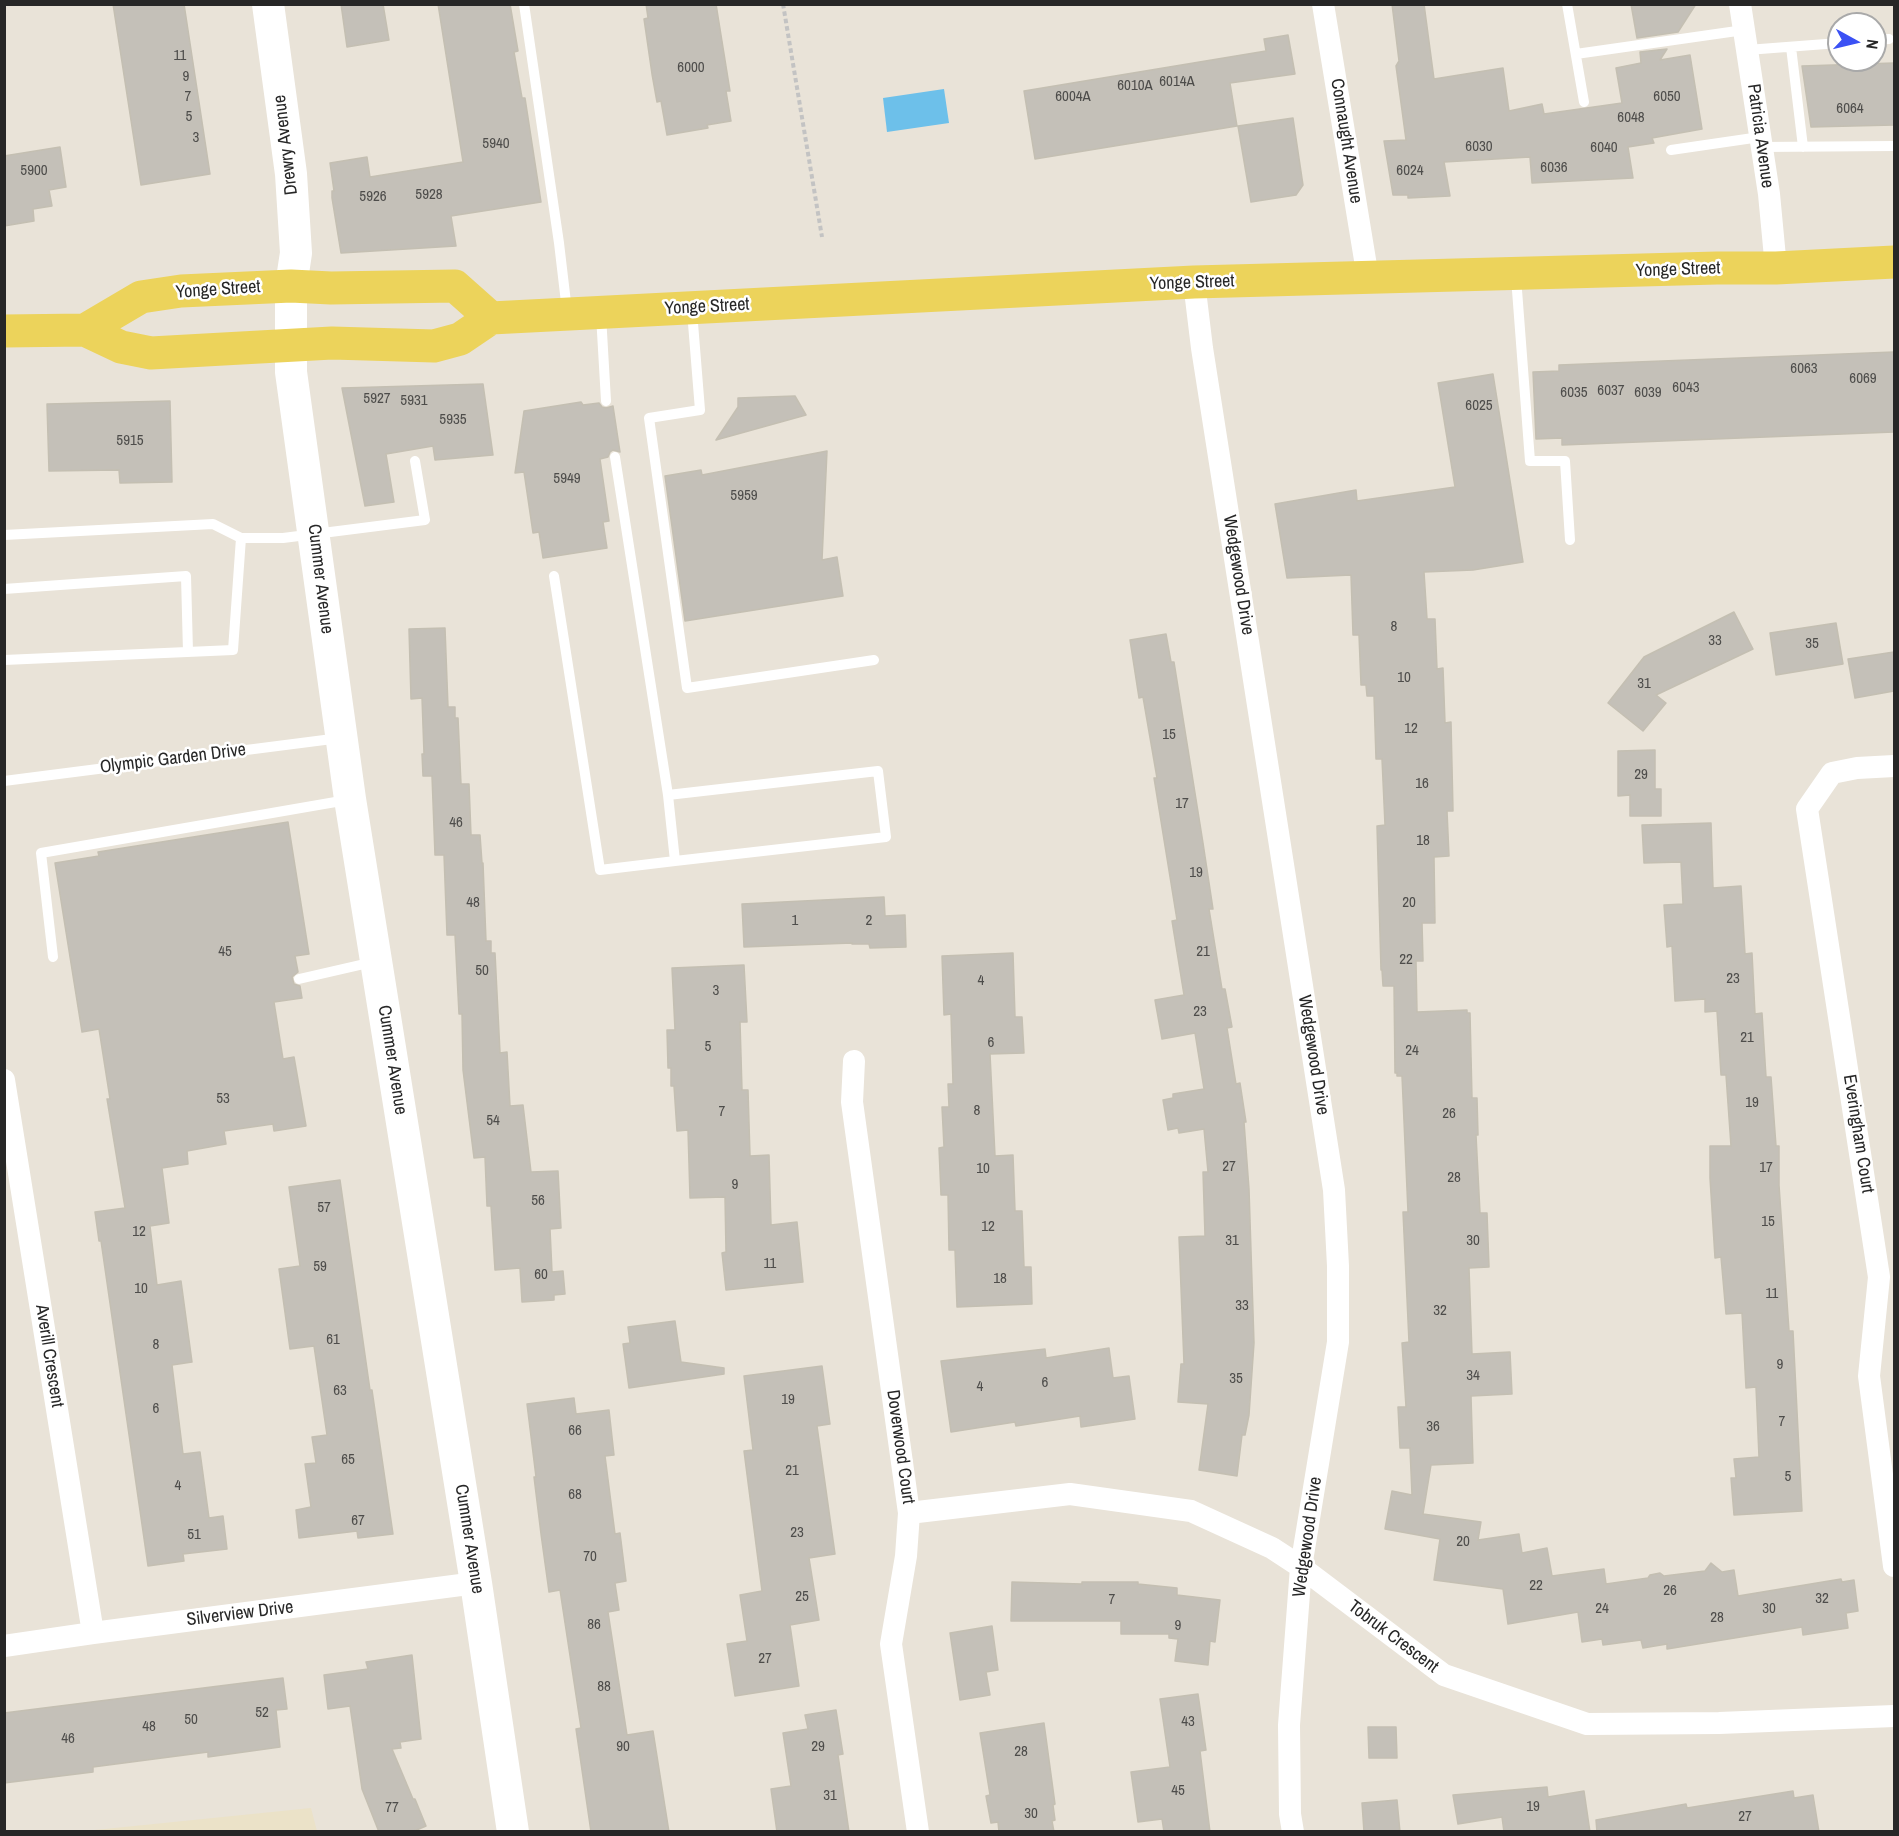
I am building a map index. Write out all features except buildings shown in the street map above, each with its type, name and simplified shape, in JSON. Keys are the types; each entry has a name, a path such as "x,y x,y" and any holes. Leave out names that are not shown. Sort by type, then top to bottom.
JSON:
{"main road":[{"name":"Yonge Street","path":"4,331 85,330 121,347 151,353 332,343 434,346 460,339 491,318 1194,282 1776,268 1894,262"},
{"name":"Yonge Street","path":"85,330 141,297 181,291 291,286 331,288 455,286 491,318"}],"street":[{"name":"Drewry Avenue","path":"268,4 291,174 296,253 291,286"},
{"name":"Connaught Avenue","path":"1323,4 1368,278"},
{"name":"Patricia Avenue","path":"1740,4 1769,194 1776,268"},
{"name":"Wedgewood Drive","path":"1194,282 1334,1190 1338,1266 1338,1342 1301,1567 1289,1725 1290,1814 1293,1832"},
{"name":"Cummer Avenue","path":"291,286 291,372 341,738 476,1583 513,1832"},
{"name":"Everingham Court","path":"1894,766 1857,768 1833,773 1808,809 1879,1277 1869,1376 1894,1566"},
{"name":"Doverwood Court","path":"854,1061 852,1102 909,1514 906,1556 891,1644 918,1832"},
{"name":"Averill Crescent","path":"4,1080 93,1633"},
{"name":"Tobruk Crescent","path":"909,1514 1070,1494 1191,1511 1272,1548 1301,1567 1444,1675 1587,1724 1719,1723 1894,1716"},
{"name":"Silverview Drive","path":"4,1646 476,1583"}],"lane":[{"path":"524,4 559,243 567,314"},
{"path":"1567,4 1584,102"},
{"path":"1576,54 1746,40 1791,46 1827,44"},
{"path":"1791,46 1803,147"},
{"path":"1671,150 1761,142 1803,147 1894,146"},
{"path":"1516,274 1530,461 1565,461 1570,540"},
{"path":"692,308 700,410 649,418 687,688 874,660"},
{"path":"601,312 606,401"},
{"path":"615,456 668,795 675,861"},
{"path":"4,535 213,524 241,538 283,538 425,520 415,461"},
{"path":"4,660 233,650 241,538"},
{"path":"4,590 186,576 188,652"},
{"path":"554,576 600,870 886,837 878,771 668,795"},
{"name":"Olympic Garden Drive","path":"4,781 341,738"},
{"path":"53,957 42,853 350,800"},
{"path":"299,979 376,961"}],"path":[{"path":"783,4 822,237"}],"shaded area":[{"path":"311,1808 317,1831 85,1831"}],"water":[{"path":"944,89 949,123 887,132 883,98"}]}
